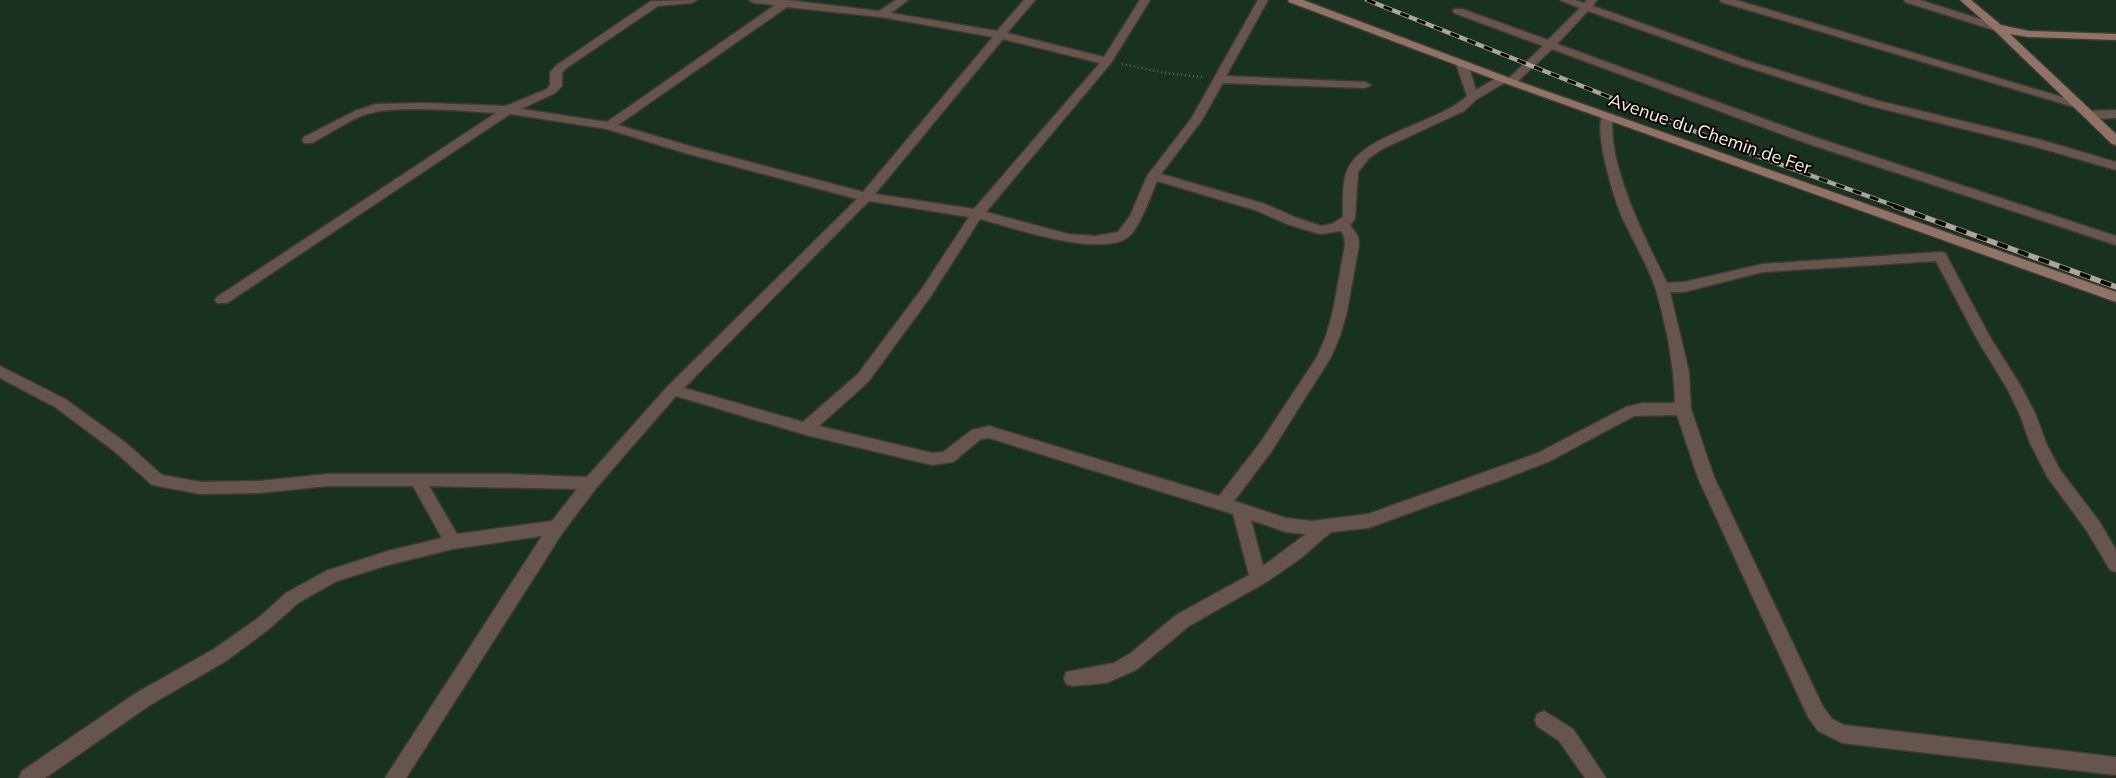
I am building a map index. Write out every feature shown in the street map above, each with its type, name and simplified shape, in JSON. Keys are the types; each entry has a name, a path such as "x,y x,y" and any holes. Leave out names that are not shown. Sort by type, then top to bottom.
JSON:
{"street":[{"path":"222,300 508,110 551,91 556,86 556,72 561,67 657,1 692,0"},
{"path":"754,0 881,14 1000,35 1107,61"},
{"path":"881,14 903,0"},
{"path":"395,778 557,527 591,483 673,390 866,197 1030,0"},
{"path":"806,429 863,378 926,292 977,214 1107,61 1145,0"},
{"path":"308,140 359,113 376,108 425,106 508,110 609,126 689,150 866,197 977,214 1068,238 1095,240 1114,238 1123,234 1136,217 1153,176 1196,120 1263,0"},
{"name":"Avenue du Chemin de Fer","path":"1293,0 1506,81 2116,296"},
{"path":"1565,0 1588,3 1744,63 1874,104 2037,143 2116,166"},
{"path":"1725,0 2078,105"},
{"path":"1909,0 1998,28 2029,34 2116,37"},
{"path":"1965,0 1998,28 2116,141"},
{"path":"609,126 786,3"},
{"path":"1153,176 1260,207 1292,221 1321,230 1336,228 1343,225 1349,219 1352,172 1365,155 1378,146 1460,109 1473,97 1506,81 1576,20 1588,3"},
{"path":"1458,11 1810,140 2116,241"},
{"path":"1462,64 1473,97"},
{"path":"1220,79 1365,85"},
{"path":"2089,115 2116,114"},
{"path":"1607,116 1605,130 1611,159 1628,215 1662,288 1682,372 1683,409 1706,478 1815,711 1825,725 1842,734 2116,766"},
{"path":"1222,504 1243,480 1278,431 1314,376 1328,349 1343,298 1352,245 1351,236 1343,225"},
{"path":"1662,288 1684,287 1763,268 1940,256 1984,339 2015,388 2028,415 2038,444 2054,474 2093,526 2116,565"},
{"path":"0,371 60,403 120,447 156,480 201,488 259,488 328,480 508,480 591,483"},
{"path":"673,390 806,429 932,459 947,458 977,434 989,432 1286,525 1312,528 1368,522 1498,475 1544,457 1631,411 1642,409 1683,409"},
{"path":"418,481 453,542"},
{"path":"1240,511 1258,578"},
{"path":"29,778 143,699 220,655 263,624 292,598 332,576 388,558 453,542 557,527"},
{"path":"1073,678 1109,674 1137,660 1174,627 1208,604 1258,578 1304,547 1326,528"},
{"path":"1544,720 1566,735 1596,778"}],"path":[{"path":"1107,61 1165,73 1220,79"}],"green space":[{"path":"0,0 2116,0 2116,778 0,778"}],"railway":[{"path":"1367,0 1754,155 1898,207"},
{"path":"1894,206 2116,287"}]}
